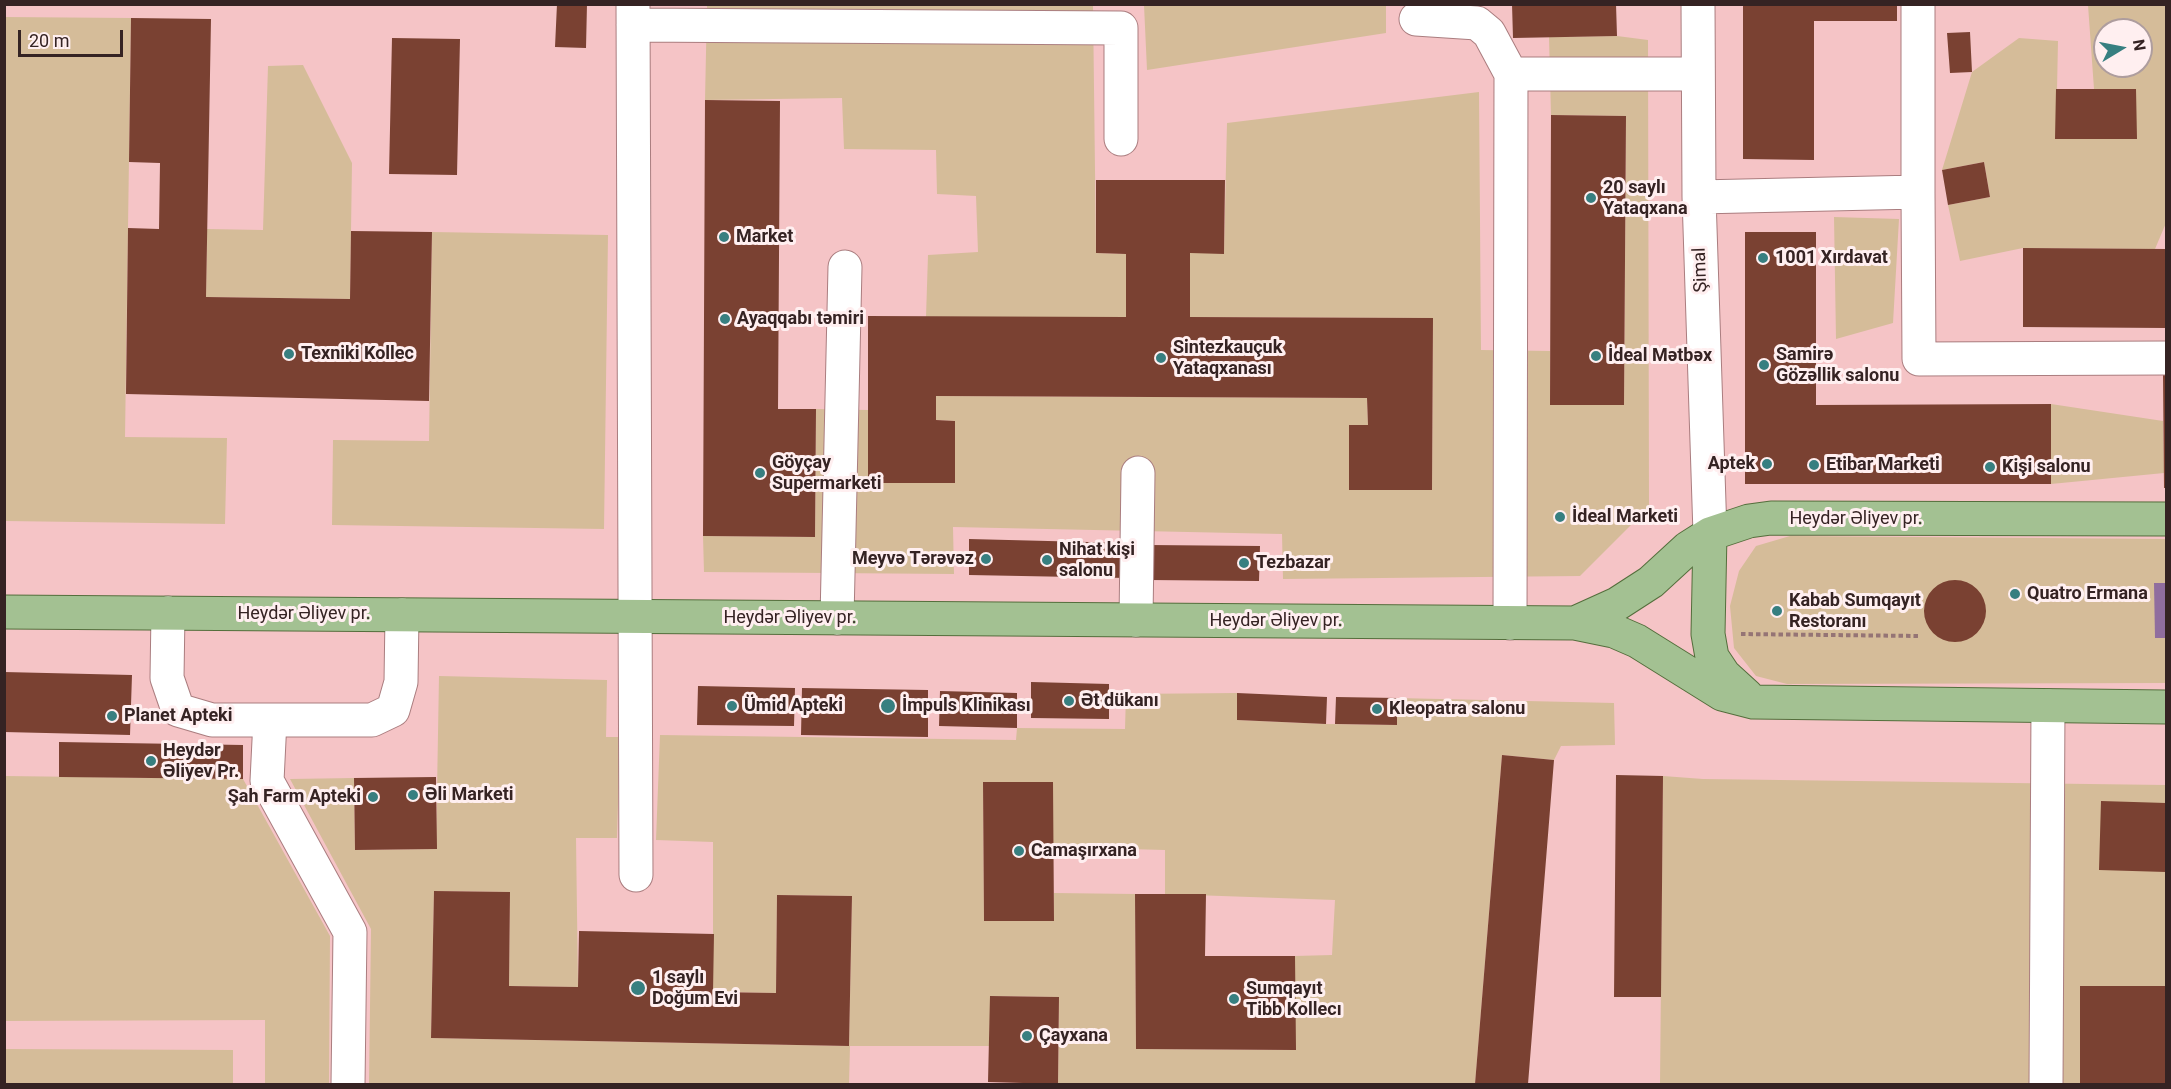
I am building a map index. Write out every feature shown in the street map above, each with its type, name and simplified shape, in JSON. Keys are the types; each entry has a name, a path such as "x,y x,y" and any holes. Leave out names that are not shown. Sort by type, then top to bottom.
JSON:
{"main road":[{"name":"Heydər Əliyev pr.","path":"1575,623 1617,604 1651,582 1688,548 1710,534 1749,521 1771,518 2166,519"},
{"path":"1710,534 1708,634 1712,657 1724,675 1753,702"},
{"name":"Heydər Əliyev pr.","path":"4,612 1575,623 1614,631 1637,641 1722,694 1753,702 2166,707"}],"street":[{"name":"Şimal","path":"1698,4 1699,197 1710,534"},
{"path":"1918,4 1919,359 2166,358"},
{"path":"636,875 637,617 633,15 1121,16 1121,139"},
{"path":"1416,19 1477,23 1489,33 1511,74 1510,623"},
{"path":"1511,74 1698,74"},
{"path":"1699,197 1918,192"},
{"path":"837,618 845,267"},
{"path":"1136,620 1138,473"},
{"path":"168,613 167,678 178,710 212,720 372,720 393,710 401,682 402,615"},
{"path":"2046,1084 2048,706"},
{"path":"270,720 267,781 350,932 348,1084"}],"path":[{"path":"1708,634 1918,636"}],"shaded area":[{"path":"707,5 1093,5 1096,253 1126,254 1126,317 926,317 928,255 978,252 976,196 937,194 936,150 844,149 842,98 705,100"},
{"path":"1144,5 1386,5 1386,33 1147,70"},
{"path":"2088,5 2166,5 2166,223 2155,249 2023,248 1960,261 1948,205 1990,197 1984,162 1942,170 1972,72 2019,38 2058,41 2056,139 2136,139 2136,89 2094,89 2093,78 2153,78 2153,18 2093,18 2093,75"},
{"path":"5,17 131,18 125,437 227,438 225,524 5,521"},
{"path":"1617,36 1648,40 1649,507 1580,576 1283,579 1282,534 953,527 954,574 704,572 703,536 815,537 816,409 868,410 868,483 954,483 955,421 936,420 936,396 1367,398 1368,425 1349,489 1432,490 1433,318 1190,317 1190,253 1224,253 1227,123 1479,92 1481,350 1550,351 1550,405 1624,405 1626,116 1551,115 1549,37"},
{"path":"303,65 352,163 350,299 206,297 207,229 263,230 268,66"},
{"path":"1834,217 1899,219 1893,323 1836,339"},
{"path":"432,232 608,235 604,529 332,525 333,440 429,441"},
{"path":"2051,404 2163,421 2164,473 2051,484"},
{"path":"1790,536 2166,539 2166,683 1787,684 1756,676 1734,648 1730,606 1739,571 1756,546"},
{"path":"2154,583 2166,583 2166,638 2155,638"},
{"path":"439,676 607,680 606,737 620,737 617,838 576,838 578,987 509,986 510,892 434,891 431,1038 849,1046 852,896 777,895 776,993 713,992 713,842 656,840 660,735 1016,740 1017,728 1125,729 1126,694 1237,693 1237,720 1326,724 1397,725 1397,698 1614,703 1615,745 1561,746 1554,760 1502,755 1475,1084 1058,1084 1059,997 991,996 989,1046 850,1046 849,1084 369,1084 371,929 290,779 354,778 355,850 436,849","holes":["983,782 1052,782 1053,847 1165,850 1165,894 1335,900 1332,955 1295,956 1295,1050 1136,1049 1135,894 1054,893 1054,921 984,921"]},
{"path":"5,776 243,779 330,936 329,1084 265,1084 265,1020 5,1021"},
{"path":"1663,776 1703,779 2166,785 2166,986 2080,986 2080,1084 1660,1084"},
{"path":"5,1049 233,1050 233,1084 5,1084"}],"building":[{"path":"557,4 587,4 586,48 555,47"},
{"path":"1512,4 1616,4 1617,36 1513,38"},
{"path":"1743,4 1897,4 1897,21 1814,21 1814,160 1743,159"},
{"path":"131,18 211,19 206,297 350,299 351,231 432,232 429,401 126,394 128,228 159,229 160,163 129,162"},
{"path":"1970,32 1972,72 1950,73 1947,33"},
{"path":"392,38 460,39 457,175 389,174"},
{"path":"2056,89 2136,89 2137,139 2055,139"},
{"path":"705,100 780,101 778,409 816,409 815,537 703,536"},
{"path":"1551,115 1626,116 1624,405 1550,405"},
{"path":"1984,162 1990,197 1948,205 1942,170"},
{"path":"1096,180 1225,180 1224,254 1190,253 1190,317 1433,318 1432,490 1349,490 1349,425 1368,425 1367,398 936,396 936,420 955,421 955,483 868,483 868,316 1126,317 1126,254 1096,253"},
{"path":"1745,232 1816,232 1816,405 2051,404 2051,484 1745,484"},
{"path":"2023,248 2166,249 2166,328 2023,327"},
{"path":"2163,375 2166,375 2166,488 2164,488"},
{"path":"969,539 1127,543 1127,578 969,575"},
{"path":"1149,545 1260,546 1259,581 1149,580"},
{"path":"1955,580 1972,585 1977,589 1981,594 1986,611 1981,628 1977,633 1972,637 1955,642 1938,637 1933,633 1929,628 1924,611 1929,594 1933,589 1938,585"},
{"path":"4,672 132,675 130,735 4,732"},
{"path":"1031,682 1109,684 1109,719 1031,718"},
{"path":"698,686 795,688 794,726 697,725"},
{"name":"İmpuls Klinikası","path":"802,688 928,690 928,737 801,735"},
{"path":"940,691 1017,693 1017,728 939,726"},
{"path":"1237,693 1327,697 1326,724 1237,720"},
{"path":"1336,697 1397,698 1397,725 1335,724"},
{"name":"Heydər Əliyev Pr.","path":"59,742 243,745 243,779 59,777"},
{"path":"1502,755 1554,760 1528,1084 1475,1084"},
{"path":"1616,775 1663,776 1661,997 1614,997"},
{"path":"436,777 437,849 355,850 354,778"},
{"path":"983,782 1053,782 1054,921 984,921"},
{"path":"2101,801 2166,803 2166,872 2099,870"},
{"path":"434,891 510,892 509,986 578,987 579,931 714,934 713,992 776,993 777,895 852,896 849,1046 431,1038"},
{"path":"1135,894 1206,894 1205,956 1295,956 1296,1050 1136,1049"},
{"path":"2080,986 2166,986 2166,1084 2080,1084"},
{"path":"990,996 1059,997 1058,1084 988,1082"}],"place":[{"name":"20 saylı Yataqxana","path":"1591,198"},
{"name":"Market","path":"724,237"},
{"name":"1001 Xırdavat","path":"1763,258"},
{"name":"Ayaqqabı təmiri","path":"725,319"},
{"name":"Texniki Kollec","path":"289,354"},
{"name":"İdeal Mətbəx","path":"1596,356"},
{"name":"Sintezkauçuk Yataqxanası","path":"1161,358"},
{"name":"Samirə Gözəllik salonu","path":"1764,365"},
{"name":"Aptek","path":"1767,464"},
{"name":"Etibar Marketi","path":"1814,465"},
{"name":"Kişi salonu","path":"1990,467"},
{"name":"Göyçay Supermarketi","path":"760,473"},
{"name":"İdeal Marketi","path":"1560,517"},
{"name":"Meyvə Tərəvəz","path":"986,559"},
{"name":"Nihat kişi salonu","path":"1047,560"},
{"name":"Tezbazar","path":"1244,563"},
{"name":"Quatro Ermana","path":"2015,594"},
{"name":"Kabab Sumqayıt Restoranı","path":"1777,611"},
{"name":"Ət dükanı","path":"1069,701"},
{"name":"Ümid Apteki","path":"732,706"},
{"name":"İmpuls Klinikası","path":"888,706"},
{"name":"Kleopatra salonu","path":"1377,709"},
{"name":"Planet Apteki","path":"112,716"},
{"name":"Heydər Əliyev Pr.","path":"151,761"},
{"name":"Əli Marketi","path":"413,795"},
{"name":"Şah Farm Apteki","path":"373,797"},
{"name":"Camaşırxana","path":"1019,851"},
{"name":"1 saylı Doğum Evi","path":"638,988"},
{"name":"Sumqayıt Tibb Kollecı","path":"1234,999"},
{"name":"Çayxana","path":"1027,1036"}]}
